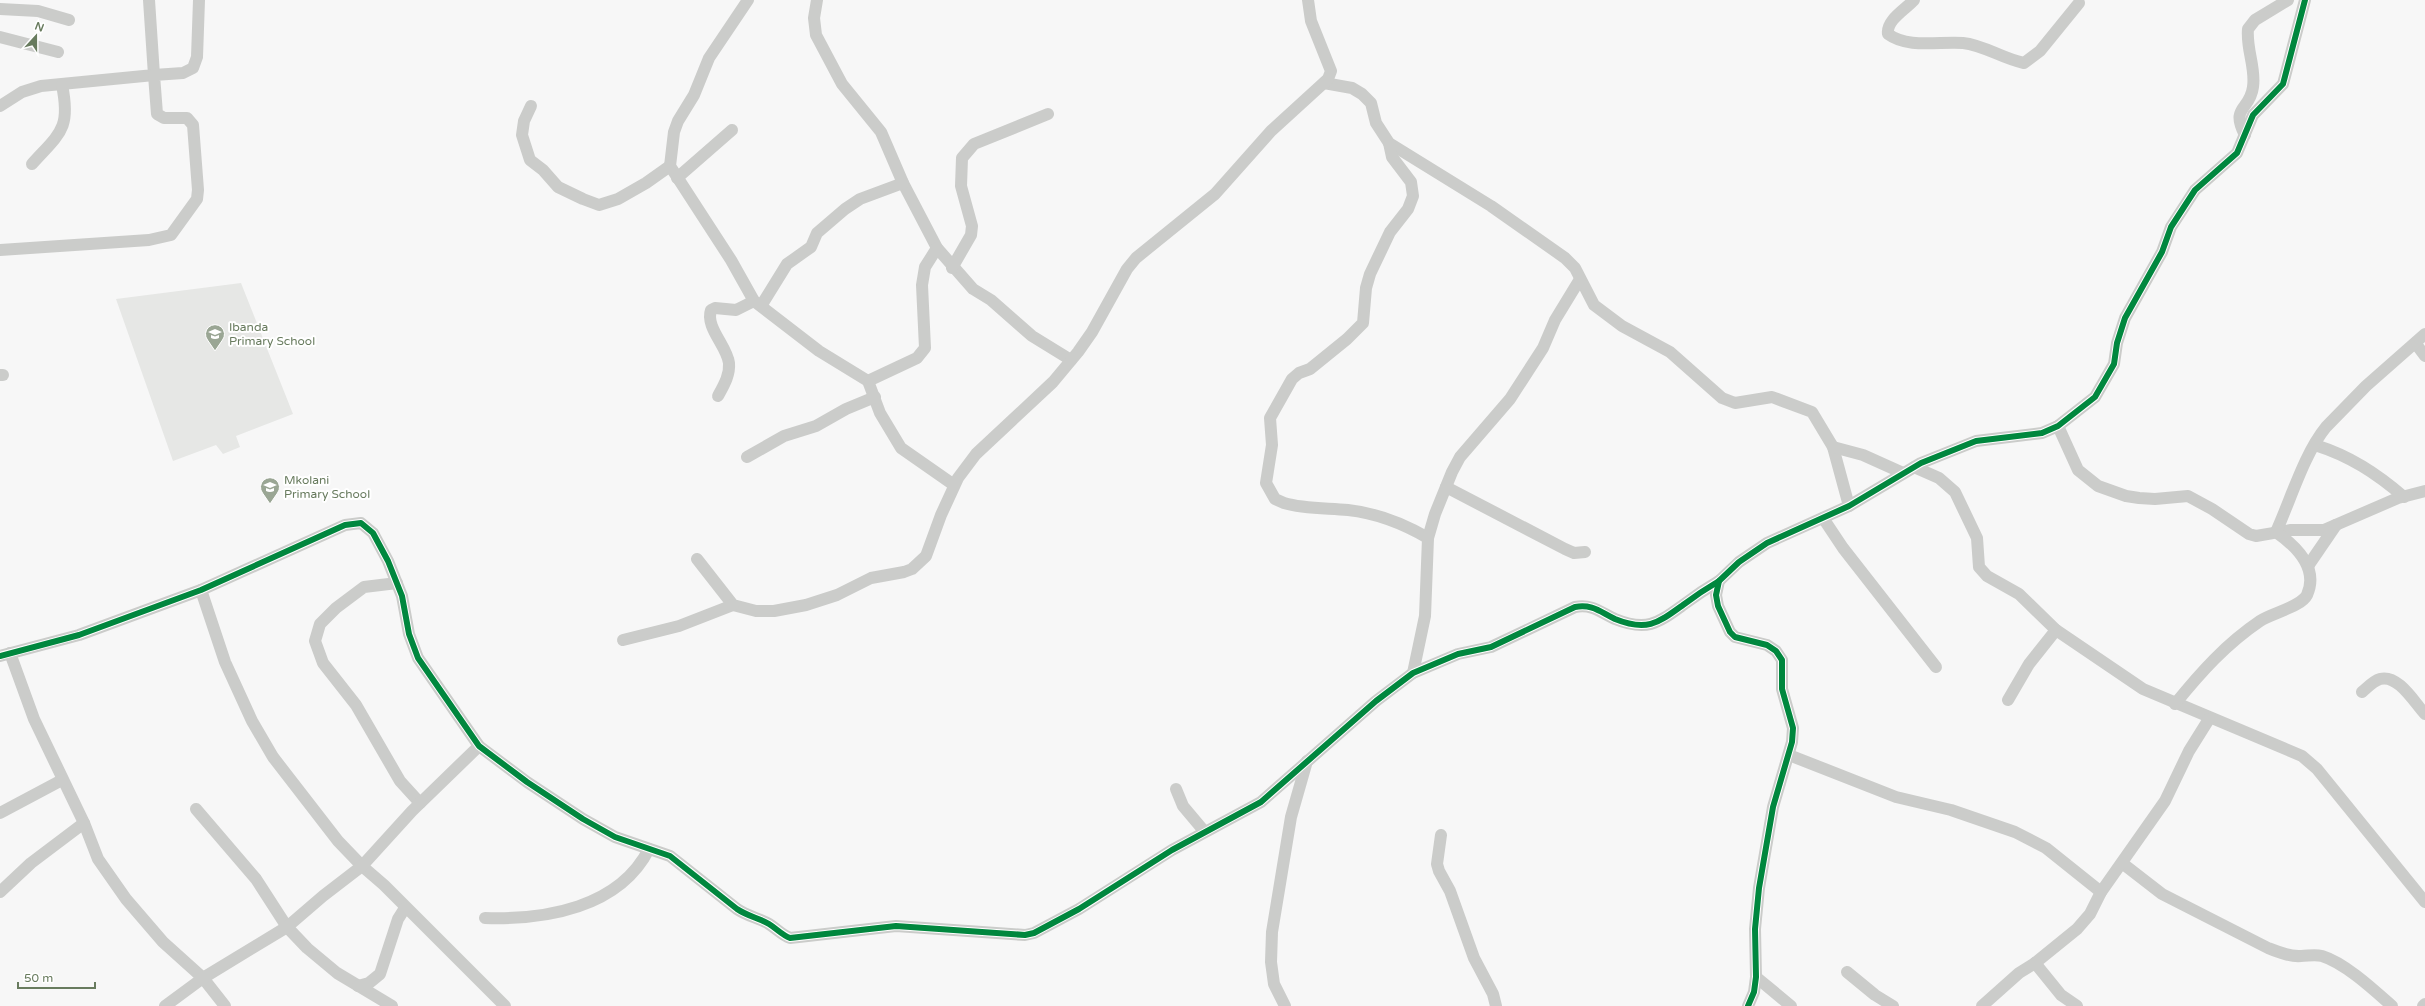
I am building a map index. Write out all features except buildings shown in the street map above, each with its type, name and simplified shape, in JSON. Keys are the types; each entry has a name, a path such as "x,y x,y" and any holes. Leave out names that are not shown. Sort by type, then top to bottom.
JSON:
{"street":[{"path":"0,250 164,238 175,231 198,195 193,125 187,118 164,118 157,114 149,0"},
{"path":"0,106 22,92 41,86 183,73 193,68 197,57 199,0"},
{"path":"748,0 709,58 694,95 678,121 674,132 670,166 757,303 782,324 819,351 868,380 886,426 901,448 954,485"},
{"path":"817,0 814,18 816,35 842,84 881,132 903,183 937,248 952,268 973,289 992,300 1032,336 1071,360"},
{"path":"697,559 733,604 756,611 774,611 806,605 837,594 871,578 904,572 912,569 926,556 954,485 976,454 1053,382 1071,360 1092,332 1119,281 1136,258 1223,186 1271,131 1324,83 1331,71 1311,21 1308,0"},
{"path":"1914,0 1890,22 1887,29 1888,34 1892,37 1921,43 1962,43 2024,63 2040,51 2079,3"},
{"path":"2245,135 2238,122 2239,115 2252,94 2254,82 2248,47 2248,29 2256,20 2288,0"},
{"path":"224,1006 203,978 163,942 126,898 98,858 84,823 62,780 5,655 79,635 201,590 289,549 356,523 367,526 373,533 388,561 402,596 409,634 418,658 479,746 527,782 578,816 615,837 670,856 749,917 768,924 783,935 790,938 896,926 1025,935 1034,933 1079,909 1204,831 1261,802 1307,760 1376,701 1413,673 1458,654 1491,647 1576,608 1586,605 1595,607 1611,617 1635,626 1652,624 1666,619 1719,581 1739,562 1767,543 1849,506 1908,470 1963,445 2042,433 2058,426 2095,397 2107,380 2114,364 2117,343 2125,318 2162,252 2171,227 2195,190 2237,153 2253,115 2283,84 2305,0"},
{"path":"0,9 38,11 69,20"},
{"path":"0,37 58,52"},
{"path":"1324,83 1352,88 1362,94 1371,103 1376,123 1389,143 1392,157 1411,182 1413,196 1408,209 1390,232 1370,274 1366,288 1363,323 1358,331 1318,363 1292,379 1270,418 1272,445 1266,482 1275,499 1284,503 1350,510 1394,521 1428,538"},
{"path":"32,164 65,123 67,106 62,85"},
{"path":"531,106 524,121 522,135 530,160 543,170 558,187 582,199 599,205 618,198 646,183 670,166"},
{"path":"952,268 971,235 972,226 961,186 962,158 974,144 1048,114"},
{"path":"677,178 732,130"},
{"path":"1389,143 1491,206 1565,258 1575,268 1594,305 1622,326 1670,352 1722,398 1735,403 1772,397 1800,406 1812,412 1818,419 1833,447 1849,506"},
{"path":"718,396 727,380 729,363 711,319 711,310 716,308 736,310 757,303 787,264 811,248 817,233 845,209 860,199 903,183"},
{"path":"868,380 922,354 926,339 922,285 925,267 937,248"},
{"path":"1413,673 1425,616 1428,538 1446,487 1460,457 1510,399 1543,348 1555,320 1580,279"},
{"path":"2276,532 2297,480 2326,427 2366,386 2416,344 2425,334"},
{"path":"2416,344 2425,356"},
{"path":"747,457 784,436 824,423 846,409 875,396"},
{"path":"2058,426 2078,470 2098,486 2126,496 2138,498 2154,499 2188,496 2212,509 2249,534 2263,536 2276,532 2324,530 2404,497 2425,491"},
{"path":"2315,445 2359,462 2404,497"},
{"path":"1833,447 1939,478 1955,492 1977,538 1979,567 1987,576 2019,594 2056,630 2125,678 2175,704 2302,756 2312,765 2399,867 2425,902"},
{"path":"1446,487 1565,549 1574,553 1585,552"},
{"path":"1823,518 1843,548 1936,667"},
{"path":"2308,566 2336,525"},
{"path":"2175,704 2228,644 2260,620 2300,603 2306,596 2309,588 2308,566 2302,555 2290,542 2276,532"},
{"path":"1719,581 1716,594 1718,606 1730,632 1735,636 1767,645 1776,651 1782,660 1782,689 1793,728 1789,755 1773,807 1759,888 1755,929 1756,977 1754,992 1748,1006"},
{"path":"397,583 364,587 336,608 320,624 315,641 323,663 356,705 400,781 420,803"},
{"path":"201,590 225,662 252,721 282,768 338,840 362,866 505,1006"},
{"path":"623,640 679,626 733,604"},
{"path":"2008,700 2029,664 2056,630"},
{"path":"2362,692 2378,680 2388,678 2398,684 2425,714"},
{"path":"1982,1006 2019,973 2035,963 2078,929 2090,914 2101,892 2165,801 2189,751 2209,719"},
{"path":"165,1006 203,978 287,927 362,866 420,803 479,746"},
{"path":"1789,755 1896,797 1951,810 2014,832 2046,848 2101,892"},
{"path":"1285,1006 1274,984 1271,962 1272,932 1291,818 1307,760"},
{"path":"0,813 62,780"},
{"path":"1176,789 1183,806 1204,831"},
{"path":"196,809 256,879 287,927 314,955 358,986 392,1006"},
{"path":"0,892 31,863 84,823"},
{"path":"1441,835 1436,864 1450,891 1474,958 1493,994 1496,1006"},
{"path":"485,918 518,919 564,911 589,903 619,884 640,866 649,849"},
{"path":"2122,863 2162,894 2268,948 2284,954 2300,957 2321,955 2329,958 2355,975 2392,1006"},
{"path":"358,986 369,983 380,974 398,919 404,908"},
{"path":"2035,963 2061,995 2076,1006"},
{"path":"1847,972 1875,995 1893,1006"},
{"path":"1756,977 1791,1006"}],"shaded area":[{"name":"Ibanda Primary School","path":"241,283 293,414 236,436 240,447 223,454 216,445 173,461 116,299"}],"cycle path":[{"path":"1748,1006 1754,992 1756,977 1755,929 1759,888 1773,807 1792,742 1793,728 1782,689 1782,660 1776,651 1767,645 1735,637 1730,632 1718,606 1716,595 1719,581 1739,562 1767,543 1849,506 1921,463 1976,441 2042,433 2058,426 2095,397 2114,364 2117,343 2125,318 2162,252 2171,227 2195,190 2237,153 2253,115 2283,84 2305,0"},
{"path":"0,656 79,635 201,590 345,525 361,523 373,533 388,561 402,596 409,634 418,658 479,746 527,782 583,819 615,837 670,856 737,909 769,924 790,938 896,926 1025,935 1034,933 1079,909 1172,850 1261,802 1376,701 1413,673 1458,654 1491,647 1575,607 1581,606 1592,608 1626,623 1636,625 1652,624 1666,617 1719,581"}],"place":[{"name":"Ibanda Primary School","path":"215,351"},
{"name":"Mkolani Primary School","path":"270,504"}]}
